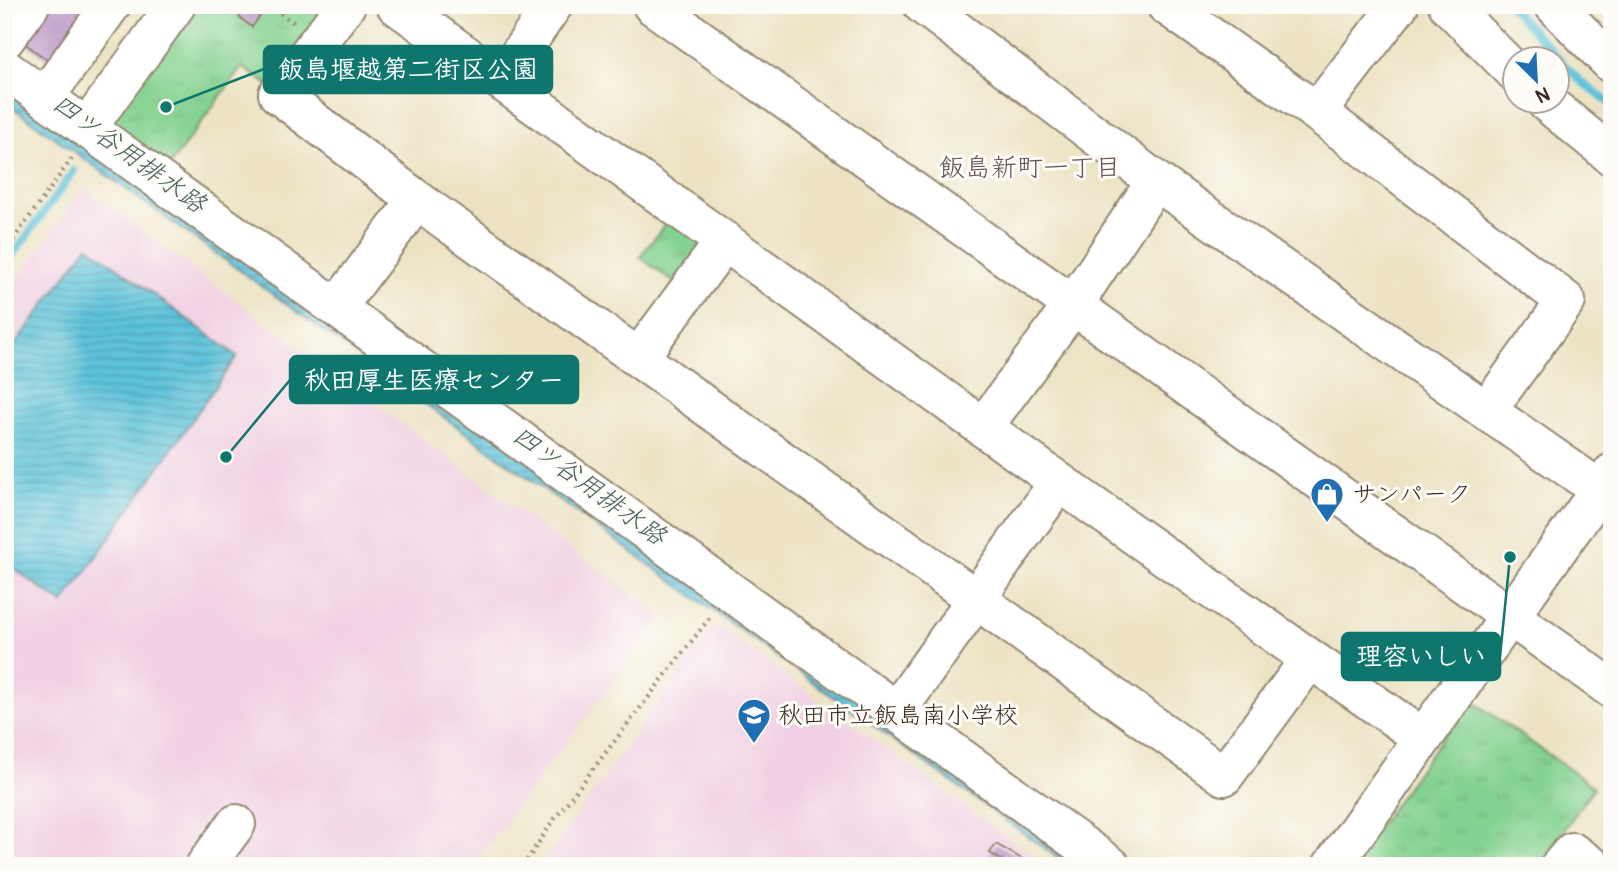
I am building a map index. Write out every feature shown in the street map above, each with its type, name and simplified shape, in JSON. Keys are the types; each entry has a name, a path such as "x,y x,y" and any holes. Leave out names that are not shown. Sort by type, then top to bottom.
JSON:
{"street":[{"path":"5,39 30,5"},
{"path":"45,97 111,5"},
{"path":"79,143 176,5"},
{"path":"346,5 278,94 417,200 976,596 1224,776 1310,659"},
{"path":"396,5 1059,482 1423,738"},
{"path":"501,80 553,5"},
{"path":"652,5 1612,689"},
{"path":"923,5 1156,181 1488,409 1608,487 1509,618 1332,866"},
{"path":"1166,5 1317,112 1566,302 1488,409"},
{"path":"1317,112 1399,5"},
{"path":"1448,5 1502,59"},
{"path":"1554,5 1612,64"},
{"path":"5,69 45,97 79,143 338,306 1111,866"},
{"path":"1563,116 1612,156"},
{"path":"984,426 1073,305 1156,181"},
{"path":"338,306 417,200"},
{"path":"639,357 725,241"},
{"path":"896,712 1059,482"},
{"path":"205,866 236,824"},
{"path":"1560,866 1572,852 1592,866"}],"path":[{"path":"5,251 79,143"},
{"path":"523,866 711,616"}],"shaded area":[{"path":"84,188 662,617 472,866 5,866 5,297"},
{"name":"秋田市立飯島南小学校","path":"714,624 1047,866 541,866"}],"green space":[{"path":"193,5 327,5 268,85 242,67 164,173 103,128"},
{"path":"673,214 704,238 680,287 640,257"},
{"path":"1470,699 1594,787 1539,866 1350,866"}],"water":[{"name":"四ツ谷用排水路","path":"5,80 1091,866 1069,866 5,102"},
{"path":"88,246 237,356 63,604 5,562 5,358"}],"building":[{"path":"46,5 90,5 49,61 13,35"},
{"path":"248,5 268,5 252,27 239,17"},
{"path":"996,844 1027,862 1024,866 1011,866 990,853"}],"waterway":[{"path":"1509,5 1578,79 1612,105"},
{"path":"5,266 74,171"}],"place":[{"name":"飯島堰越第二街区公園","path":"166,107"},
{"name":"秋田厚生医療センター","path":"226,457"},
{"name":"サンパーク","path":"1327,524"},
{"name":"理容いしい","path":"1510,557"},
{"name":"秋田市立飯島南小学校","path":"754,745"}],"district":[{"name":"飯島新町一丁目","path":"1030,168"}]}
